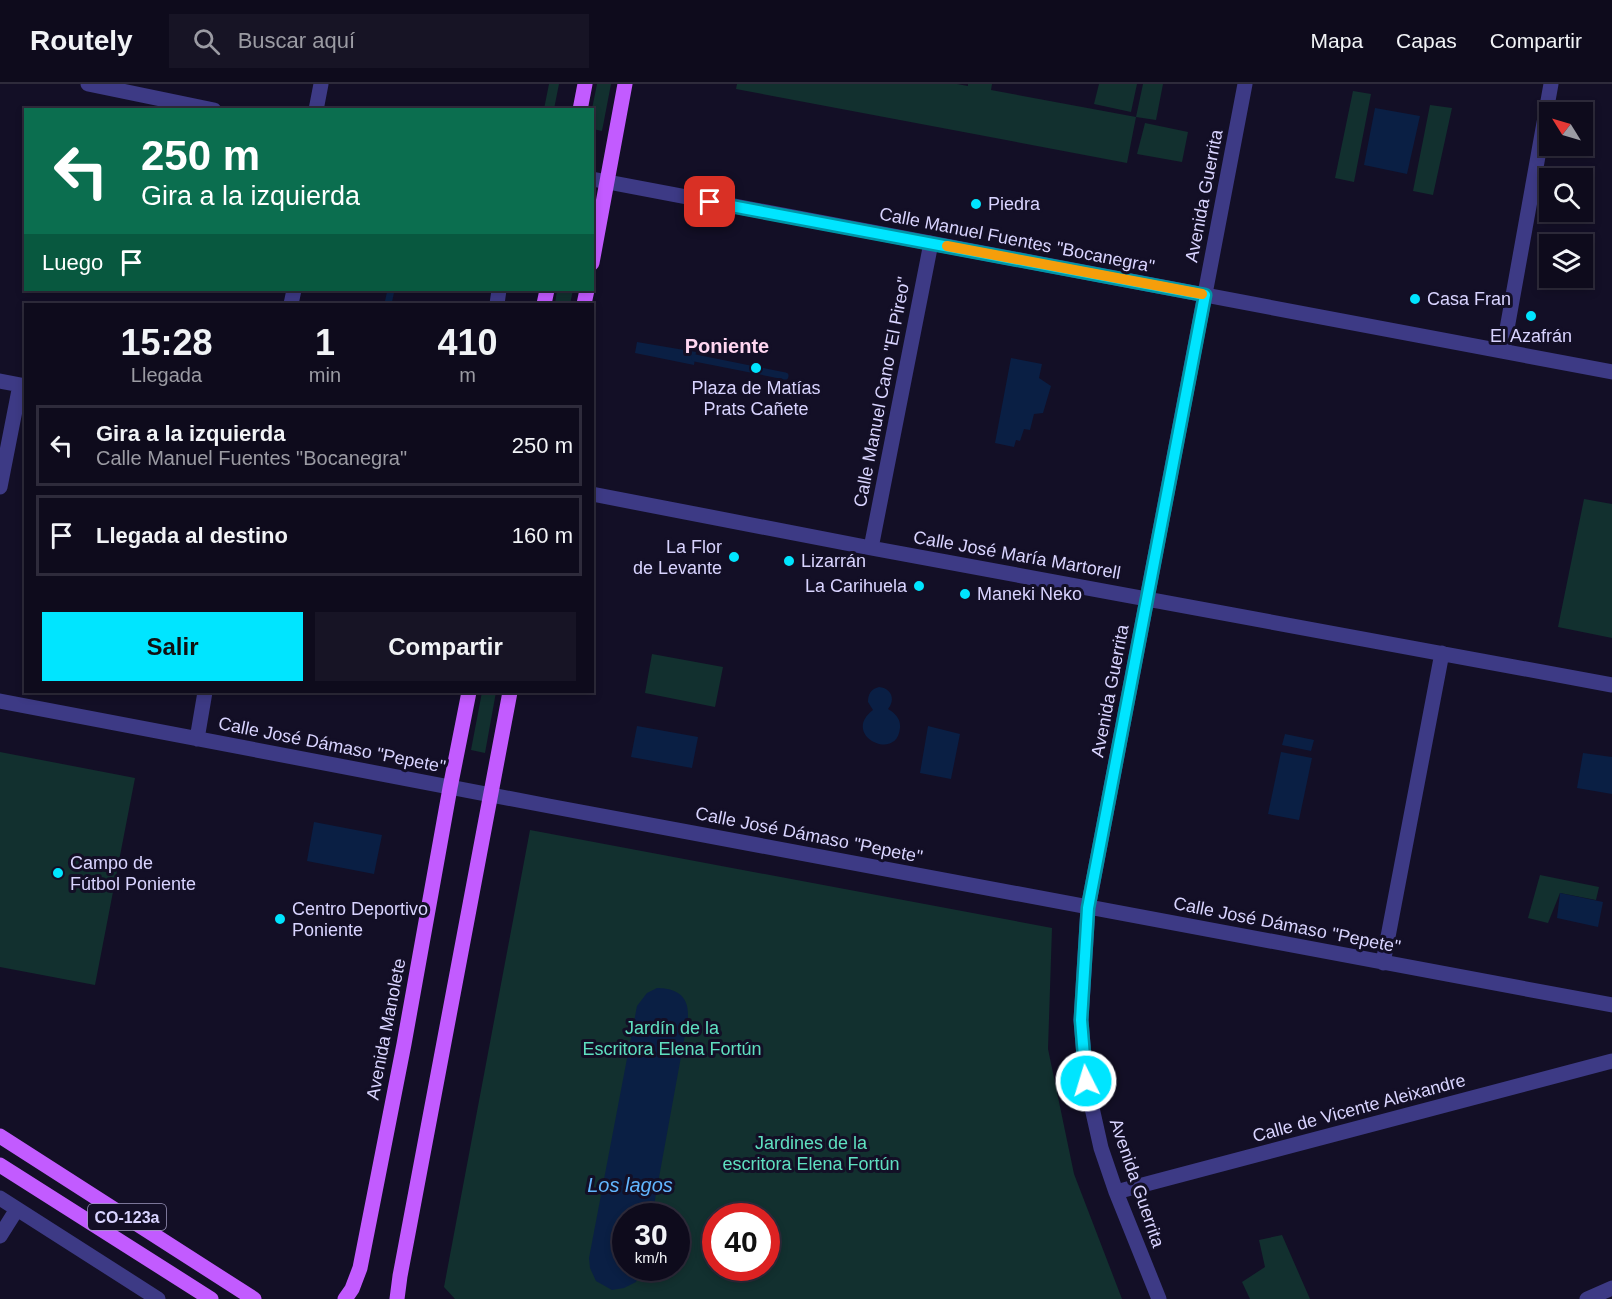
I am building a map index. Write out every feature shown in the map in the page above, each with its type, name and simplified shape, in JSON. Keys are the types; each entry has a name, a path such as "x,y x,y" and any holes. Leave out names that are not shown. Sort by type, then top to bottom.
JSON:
{"main road":[{"path":"580,108 585,84"},
{"path":"594,242 600,181 625,84"},
{"name":"Avenida Manolete","path":"345,1299 352,1289 360,1268 469,693"},
{"path":"397,1299 510,693"},
{"name":"CO-123a","path":"0,1136 254,1299"},
{"name":"CO-123a","path":"0,1165 206,1298"}],"street":[{"path":"88,84 204,108"},
{"path":"316,108 321,84"},
{"name":"Avenida Guerrita","path":"1159,1299 1101,1148 1086,1081 1081,1020 1088,908 1245,84"},
{"path":"1503,351 1551,84"},
{"name":"Calle Manuel Fuentes \"Bocanegra\"","path":"600,181 1612,372"},
{"name":"Calle Manuel Cano \"El Pireo\"","path":"872,548 931,243"},
{"path":"0,381 23,385 0,487"},
{"name":"Calle José María Martorell","path":"594,494 1612,685"},
{"path":"1383,963 1442,653"},
{"path":"197,739 205,693"},
{"name":"Calle José Dámaso \"Pepete\"","path":"0,701 450,788 1612,1005"},
{"name":"Calle de Vicente Aleixandre","path":"1116,1192 1612,1061"},
{"path":"0,1198 158,1299"},
{"path":"0,1236 17,1209"},
{"path":"1587,1299 1612,1288"}],"green space":[{"path":"549,84 559,84 554,108 544,108"},
{"path":"597,84 611,84 602,131 594,129 592,108"},
{"path":"737,84 957,84 968,86 968,84 992,84 991,90 1136,117 1127,163 736,89"},
{"path":"1099,84 1137,84 1131,112 1094,104"},
{"path":"1143,84 1163,84 1156,120 1136,117"},
{"path":"1353,91 1371,94 1354,182 1335,178"},
{"path":"1430,105 1452,108 1433,195 1413,191"},
{"path":"1145,123 1188,132 1182,162 1137,154"},
{"path":"557,291 573,291 570,303 555,303"},
{"path":"1584,499 1612,504 1612,638 1558,627"},
{"path":"652,654 723,667 715,707 645,693"},
{"path":"482,693 496,693 485,753 471,750"},
{"name":"Campo de Fútbol Poniente","path":"0,752 135,778 95,985 0,967"},
{"name":"Jardín de la Escritora Elena Fortún","path":"530,830 1052,928 1048,1049 1074,1174 1122,1299 455,1299 444,1287"},
{"path":"1540,875 1599,887 1596,900 1560,893 1548,923 1528,918"},
{"path":"1282,1235 1310,1299 1250,1299 1242,1282 1265,1267 1259,1240"}],"water":[{"path":"1375,108 1420,116 1407,174 1364,165"},
{"path":"637,342 696,352 694,365 635,353"},
{"path":"1011,358 1042,364 1039,378 1051,386 1043,413 1034,414 1030,430 1024,429 1020,441 1016,440 1014,447 995,443"},
{"path":"879,687 887,689 891,695 892,701 888,709 900,722 897,738 890,743 873,742 866,736 863,728 865,719 873,710 868,702 869,694"},
{"path":"637,726 698,737 692,768 631,757"},
{"path":"928,726 960,734 951,779 920,773"},
{"path":"1285,734 1314,740 1311,751 1282,745"},
{"path":"1281,752 1312,758 1299,820 1268,814"},
{"path":"1583,753 1612,757 1612,794 1577,788"},
{"path":"314,822 382,835 374,874 307,861"},
{"path":"1560,893 1603,902 1598,927 1557,918"},
{"name":"Los lagos","path":"657,988 678,993 687,1005 688,1018 654,1203 612,1203 612,1281 636,1281 624,1288 612,1290 596,1281 590,1268 589,1258 637,1006 647,993"}],"waterway":[{"path":"388,303 391,291"},
{"path":"695,358 785,376"}],"slow traffic":[{"path":"947,246 1202,294"}],"place":[{"name":"Piedra","path":"976,204"},
{"name":"Casa Fran","path":"1415,299"},
{"name":"El Azafrán","path":"1531,316"},
{"name":"Plaza de Matías Prats Cañete","path":"756,368"},
{"name":"La Flor de Levante","path":"734,557"},
{"name":"Lizarrán","path":"789,561"},
{"name":"La Carihuela","path":"919,586"},
{"name":"Maneki Neko","path":"965,594"},
{"name":"Campo de Fútbol Poniente","path":"58,873"},
{"name":"Centro Deportivo Poniente","path":"280,919"}],"district":[{"name":"Poniente","path":"727,346"}],"route":[{"path":"710,202 1205,295 1088,908 1081,1020 1086,1081"}],"park label":[{"name":"Jardines de la escritora Elena Fortún","path":"811,1153"}]}
